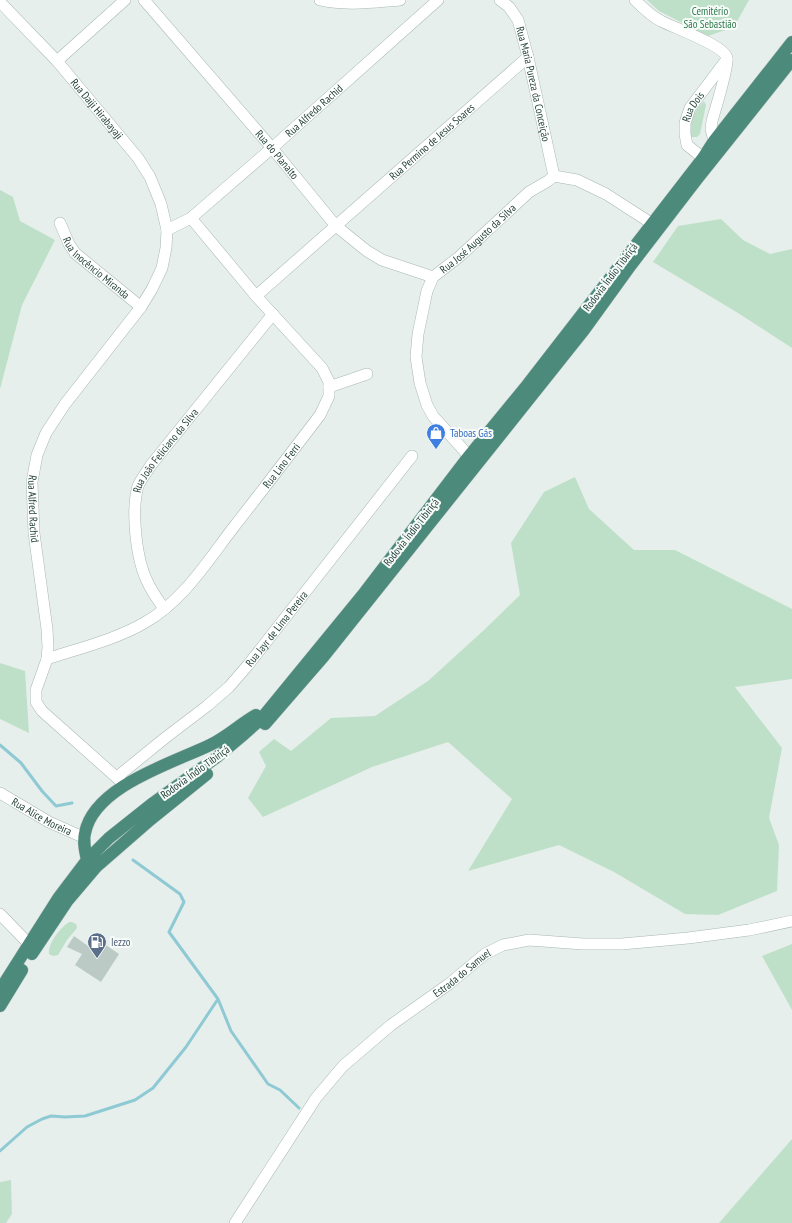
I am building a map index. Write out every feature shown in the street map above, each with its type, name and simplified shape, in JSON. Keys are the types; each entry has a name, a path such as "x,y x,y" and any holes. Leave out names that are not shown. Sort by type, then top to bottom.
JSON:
{"highway":[{"name":"Rodovia Índio Tibiriçá","path":"0,990 59,897 87,860 109,838 153,803 217,758 261,718 364,592 469,456 528,384 651,223 703,158 714,141 792,42"},
{"name":"Rodovia Índio Tibiriçá","path":"0,1006 36,947 68,900 96,867 150,820 247,743 284,704 584,330 692,185 792,60"},
{"path":"87,860 85,838 88,823 94,811 107,798 157,767 212,744 271,706"}],"street":[{"path":"57,61 125,0"},
{"name":"Rua do Planalto","path":"144,0 272,148 336,226 366,252 382,260 433,277"},
{"path":"320,0 330,2 366,3 400,0"},
{"name":"Rua Alfredo Rachid","path":"167,230 191,218 438,0"},
{"name":"Rua Maria Pureza da Conceição","path":"500,0 509,7 518,20 528,57 554,176"},
{"path":"635,0 647,12 661,21 714,45 723,51 727,58 726,69 712,121 711,129 714,141"},
{"name":"Rua Daiji Hirabayaji","path":"2,2 57,61 138,158 150,178 161,204 167,230"},
{"name":"Rua Permino de Jesus Soares","path":"336,226 528,57"},
{"name":"Rua Dois","path":"703,158 688,145 685,134 685,122 690,108 727,58"},
{"path":"554,176 577,180 606,194 651,223"},
{"name":"Rua José Augusto da Silva","path":"469,456 432,416 420,383 416,357 418,334 427,291 433,277 459,257 529,192 554,176"},
{"path":"191,218 256,296 322,368 330,382 329,387 367,374"},
{"name":"Rua Inocêncio Miranda","path":"60,223 69,244 75,253 141,307"},
{"path":"256,296 336,226"},
{"name":"Rua Alfred Rachid","path":"125,786 117,777 42,711 36,702 36,690 47,659 48,646 34,533 32,482 38,455 46,433 65,404 141,307 152,289 162,268 166,248 167,230"},
{"name":"Rua João Feliciano da Silva","path":"164,609 148,584 141,568 134,522 134,502 139,485 151,465 273,314"},
{"name":"Rua Lino Ferri","path":"47,659 118,635 144,624 164,609 186,587 320,415 329,396 329,387"},
{"name":"Rua Jayr de Lima Pereira","path":"117,777 229,687 248,665 412,456"},
{"name":"Rua Alice Moreira","path":"0,793 49,822 85,838"},
{"path":"0,914 29,944"},
{"name":"Estrada do Samuel","path":"235,1223 316,1098 343,1066 391,1025 449,984 485,954 503,945 529,940 583,944 622,944 688,938 749,930 792,921"}],"green space":[{"name":"Cemitério São Sebastião","path":"647,0 749,0 734,27 708,36 659,11"},
{"path":"704,101 706,105 700,134 697,137 691,137 688,131 690,123 696,111"},
{"path":"0,190 13,197 20,221 55,240 22,305 0,389"},
{"path":"721,219 743,240 770,254 792,249 792,348 738,313 653,262 678,226"},
{"path":"575,477 589,509 634,550 675,550 792,609 792,679 735,687 782,748 769,818 779,845 777,891 718,915 685,914 614,872 559,845 468,871 512,799 448,742 372,767 263,817 248,798 266,766 259,752 274,739 291,751 331,718 375,716 428,681 520,595 511,543 544,492"},
{"path":"0,663 25,671 29,733 0,719"},
{"path":"69,922 76,924 77,928 67,940 58,955 53,956 49,954 50,945 55,936"},
{"path":"792,944 792,1010 762,956"},
{"path":"792,1139 792,1223 719,1223"},
{"path":"11,1180 12,1214 6,1223 0,1223 0,1182"}],"building":[{"name":"Iezzo","path":"74,936 88,946 94,937 119,954 101,982 75,965 82,954 67,947"}],"waterway":[{"path":"0,745 21,763 42,791 56,806 72,803"},
{"path":"133,860 180,894 184,902 169,932 218,999 231,1031 268,1084 280,1090 299,1108"},
{"path":"0,1151 27,1127 42,1119 51,1116 85,1116 135,1100 153,1088 186,1047 218,999"}],"place":[{"name":"Taboas Gás","path":"436,450"},
{"name":"Iezzo","path":"97,959"}]}
